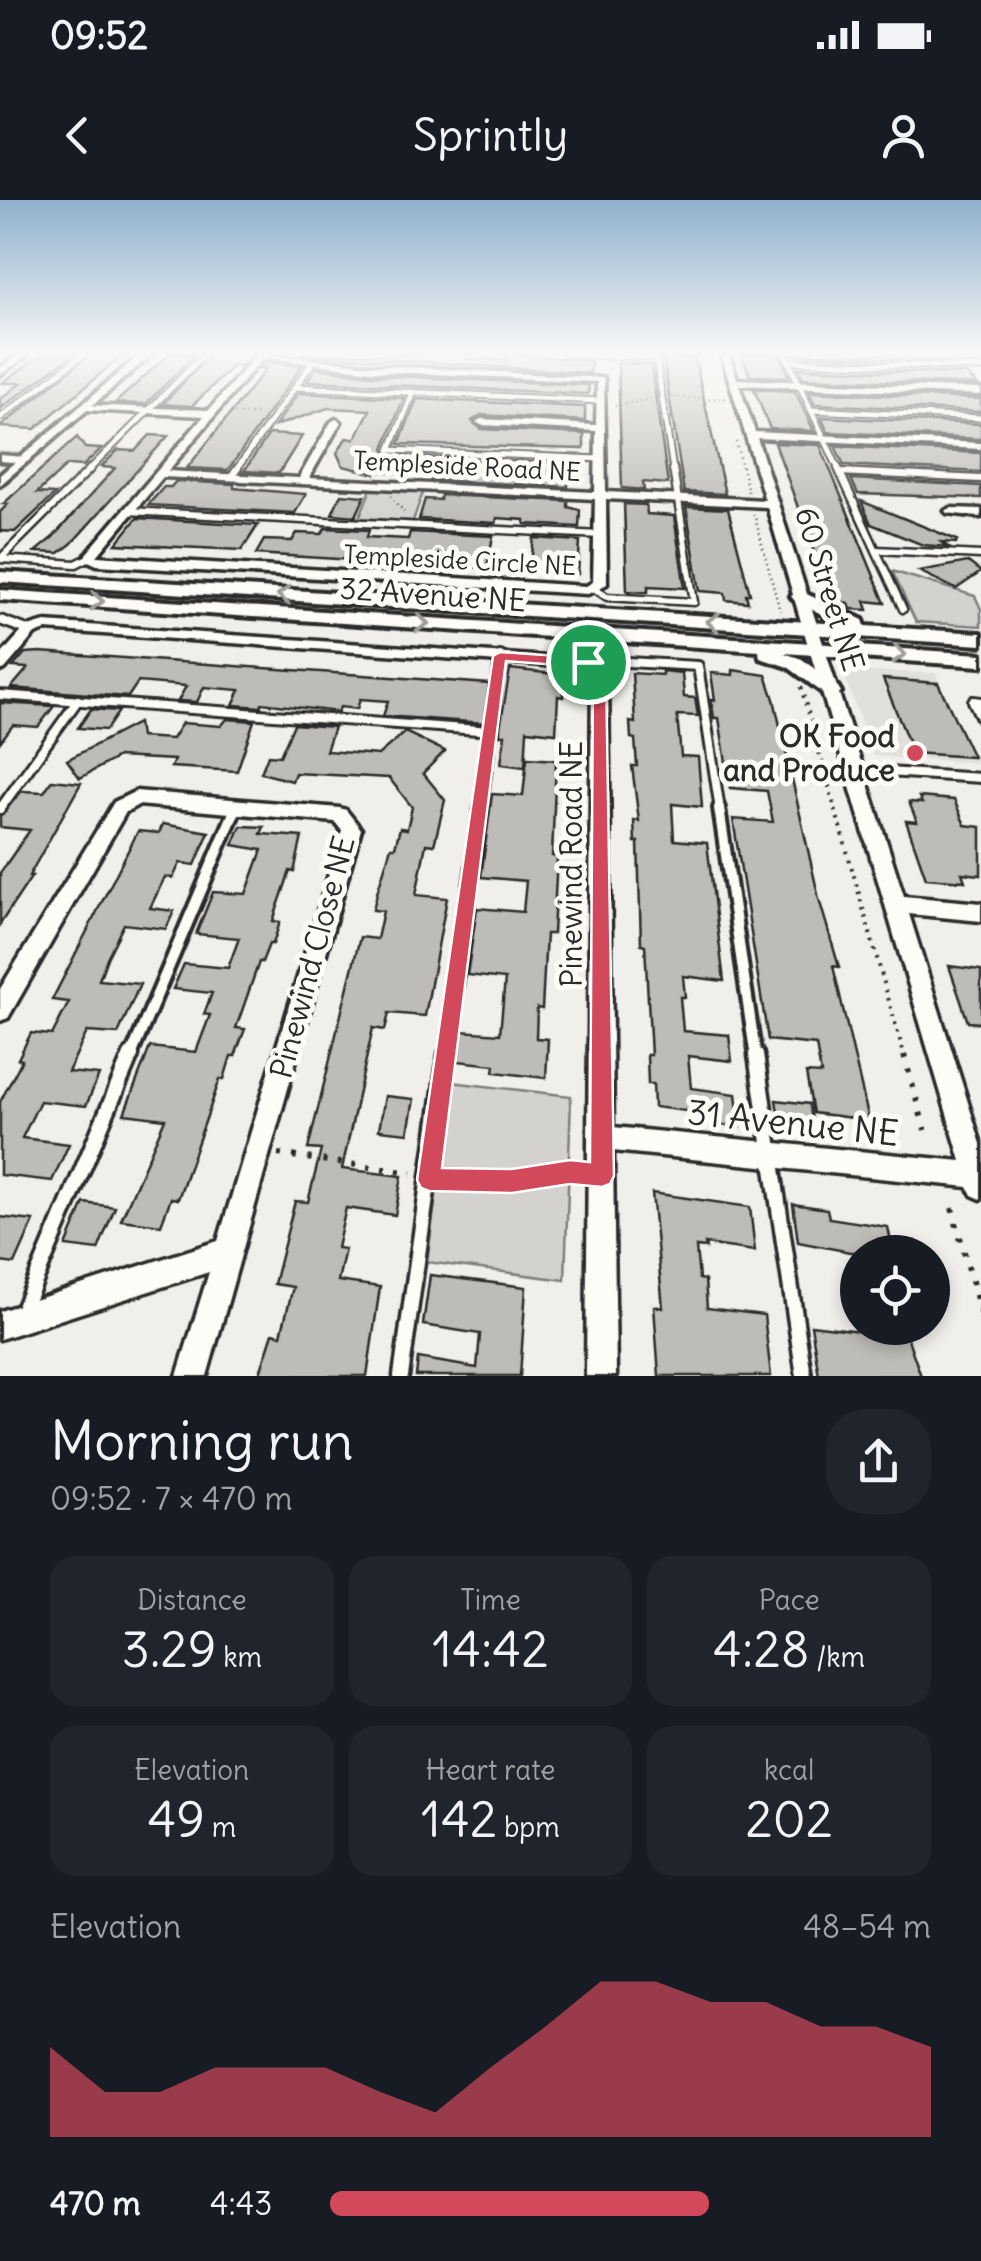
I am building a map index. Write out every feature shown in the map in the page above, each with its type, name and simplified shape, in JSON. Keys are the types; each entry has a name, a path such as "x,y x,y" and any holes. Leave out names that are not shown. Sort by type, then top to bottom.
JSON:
{"main road":[{"name":"32 Avenue NE","path":"0,577 981,640"},
{"name":"32 Avenue NE","path":"0,595 981,660"},
{"path":"800,596 844,620 894,634"},
{"path":"725,643 795,663 831,692"}],"street":[{"path":"0,481 83,409"},
{"path":"125,409 210,413"},
{"path":"90,557 214,409"},
{"name":"Templeside Circle NE","path":"90,557 595,588 600,584 601,409"},
{"name":"60 Street NE","path":"742,409 979,1180"},
{"path":"302,481 336,422"},
{"path":"481,422 600,428"},
{"path":"750,435 981,446"},
{"path":"0,458 25,460"},
{"name":"Templeside Road NE","path":"159,474 772,504"},
{"path":"951,511 981,513"},
{"path":"0,666 30,631 45,626 588,662 600,670"},
{"name":"Pinewind Road NE","path":"600,670 601,1376"},
{"name":"Pinewind Close NE","path":"0,1010 120,807 136,798 340,815 352,829 192,1376"},
{"path":"896,904 981,912"},
{"name":"31 Avenue NE","path":"602,1138 979,1180"},
{"path":"9,1322 227,1252"}],"lane":[{"path":"232,477 279,409"},
{"path":"407,409 390,450 601,459"},
{"path":"595,588 607,596 694,602 666,409"},
{"path":"90,557 76,564 0,559 149,410"},
{"path":"903,609 811,410 981,418"},
{"path":"840,472 981,478"},
{"path":"127,511 601,535"},
{"path":"876,550 981,556"},
{"path":"0,620 12,621 30,631"},
{"path":"401,1376 500,656"},
{"path":"600,670 610,661 698,666 804,1376"},
{"path":"0,695 492,731"},
{"path":"0,809 78,700"},
{"path":"981,702 972,702 981,718"},
{"path":"856,770 981,778"},
{"path":"9,1322 238,806"}],"path":[{"path":"210,413 274,415"},
{"path":"382,484 415,524"},
{"path":"753,511 782,615"},
{"path":"798,675 926,1130"},
{"path":"258,1152 403,1170 429,1180 512,1181 570,1172 602,1176"},
{"path":"952,1208 981,1314"}],"shaded area":[{"path":"371,489 423,492 413,521 359,518"},
{"path":"892,571 975,596 981,609 981,626 916,622"},
{"path":"842,671 935,673 977,763 874,756"},
{"path":"451,1082 571,1096 565,1280 427,1262"}],"building":[{"path":"22,409 59,409 35,429 0,427"},
{"path":"234,409 271,409 227,470 187,468"},
{"path":"287,409 325,409 275,426"},
{"path":"346,409 400,409 384,448 388,456 582,464 581,480 568,480 568,487 431,480 433,475 376,471 375,474 343,466 337,453 346,438 355,439 370,410"},
{"path":"413,409 585,409 585,421 481,415 472,421 481,429 584,434 584,449 399,444"},
{"path":"619,409 657,409 668,484 643,482 644,490 622,488"},
{"path":"671,409 706,409 725,494 684,492"},
{"path":"762,409 803,409 814,431 770,429"},
{"path":"916,409 981,409 981,412"},
{"path":"821,417 981,424 981,439 828,432"},
{"path":"269,434 302,436 279,473 244,471"},
{"path":"150,435 168,436 71,544 59,553 35,552 115,468 101,467 118,450 135,451"},
{"path":"77,437 85,448 101,449 83,466 67,465 37,493 55,494 15,532 0,531 0,512 8,504 3,504"},
{"path":"775,443 820,445 885,603 865,601 868,610 851,609 849,603 838,602 834,589 827,589"},
{"path":"835,446 981,453 981,472 844,465"},
{"path":"851,479 981,486 981,498 858,494"},
{"path":"176,481 306,494 295,513 148,505 164,487 171,487"},
{"path":"341,494 365,496 356,516 332,514"},
{"path":"441,495 568,501 568,507 580,510 579,527 497,518 496,523 419,519 425,499 440,500"},
{"path":"861,501 957,540 956,543 941,542 948,547 923,545 871,524"},
{"path":"624,504 646,505 647,514 674,516 685,588 648,586 648,592 627,591"},
{"path":"686,507 728,509 750,594 746,594 748,602 726,600 725,593 700,591"},
{"path":"137,518 258,525 242,550 116,544"},
{"path":"325,528 369,530 367,537 408,539 410,532 493,536 487,568 256,554 264,540 292,541 297,533 322,534"},
{"path":"534,538 580,541 578,574 530,570"},
{"path":"968,562 981,572 956,589 919,571"},
{"path":"25,653 489,684 485,723 383,716 388,701 360,699 357,709 340,707 338,712 262,703 261,707 233,705 240,690 204,687 197,702 178,701 186,686 138,682 128,697 11,688 28,668 13,667"},
{"path":"510,669 564,675 563,697 558,696 556,733 527,730 525,767 501,764 505,735 500,735 500,728"},
{"path":"733,670 766,675 774,699 819,899 839,967 833,966 869,1120 813,1113 806,1073 821,1074 816,1045 768,1040 733,819 773,822 767,791 730,788 719,718 714,718 711,673 733,675"},
{"path":"662,671 682,673 684,697 695,698 698,716 677,715 681,756 698,757 702,807 672,804 674,840 707,843 724,981 683,976 683,1031 729,1035 732,1061 688,1056 691,1088 736,1094 740,1127 711,1124 710,1114 654,1107 653,1084 648,1084 647,1055 651,1055 634,820 639,821 632,766 637,766 630,722 635,723 632,673 662,675"},
{"path":"883,679 938,683 973,757 913,753"},
{"path":"0,703 54,706 38,727 13,725 0,742"},
{"path":"91,709 119,711 106,730 78,728"},
{"path":"227,719 254,721 237,771 171,767 174,760 118,757 80,778 67,760 138,723 140,737 172,739 182,723 221,726"},
{"path":"294,724 334,727 326,751 378,755 405,732 445,751 423,773 445,800 434,845 426,844 416,895 447,898 425,1016 389,1013 385,1030 373,1028 342,1169 402,1176 395,1215 346,1208 337,1248 345,1249 338,1281 380,1287 367,1376 259,1376 273,1333 281,1335 293,1287 274,1284 295,1201 308,1202 321,1150 308,1149 360,937 377,939 383,911 373,910 377,893 391,847 395,847 400,828 407,829 412,807 389,778 295,773 292,781 261,773 268,755 280,756"},
{"path":"527,758 556,760 553,934 546,934 542,1009 537,1008 536,1038 548,1039 546,1078 494,1072 495,1065 457,1061 461,1031 500,1034 505,979 467,975 477,908 523,912 526,881 481,877 492,794 523,796"},
{"path":"52,780 81,783 32,876 0,924 0,873 30,830 0,827 0,816 22,791 44,792"},
{"path":"919,797 954,800 965,825 981,827 981,875 962,873 965,881 926,878 906,821 917,822 909,802 922,803"},
{"path":"163,824 209,832 195,865 180,863 173,878 165,877 150,908 174,911 166,929 124,924 107,958 99,980 140,984 118,1034 87,1032 68,1072 99,1075 86,1106 40,1101 22,1138 69,1144 52,1181 0,1175 0,1102 22,1060 18,1059 31,1033 52,1035 69,1002 52,1000 138,831 159,833"},
{"path":"241,826 264,827 261,834 302,837 294,872 290,871 273,921 280,922 273,944 269,944 259,962 236,1028 245,1029 224,1079 220,1079 178,1199 171,1198 161,1225 121,1220 165,1119 124,1114 150,1047 196,1052 210,1015 204,1014 212,993 173,989 184,964 228,968 239,938 196,934 213,892 246,894 262,850 233,845"},
{"path":"949,966 981,970 981,1023 968,1022"},
{"path":"385,1096 414,1099 408,1133 379,1130"},
{"path":"776,1100 809,1104 815,1135 781,1132"},
{"path":"652,1193 750,1207 755,1251 705,1244 706,1248 696,1247 699,1279 705,1280 707,1308 764,1315 771,1376 659,1376 654,1306 663,1308"},
{"path":"84,1203 115,1207 98,1250 66,1246"},
{"path":"793,1204 827,1209 829,1218 888,1227 890,1235 840,1235 840,1250 798,1242"},
{"path":"0,1217 34,1221 15,1264 0,1262"},
{"path":"430,1275 526,1287 520,1376 416,1376 418,1358 477,1368 480,1334 423,1325"},
{"path":"811,1325 840,1329 840,1345 910,1345 921,1376 819,1376"}],"place":[{"name":"OK Food and Produce","path":"915,753"}],"route":[{"path":"500,656 588,662 600,670 602,1176 570,1172 512,1181 429,1180 500,656"}]}
